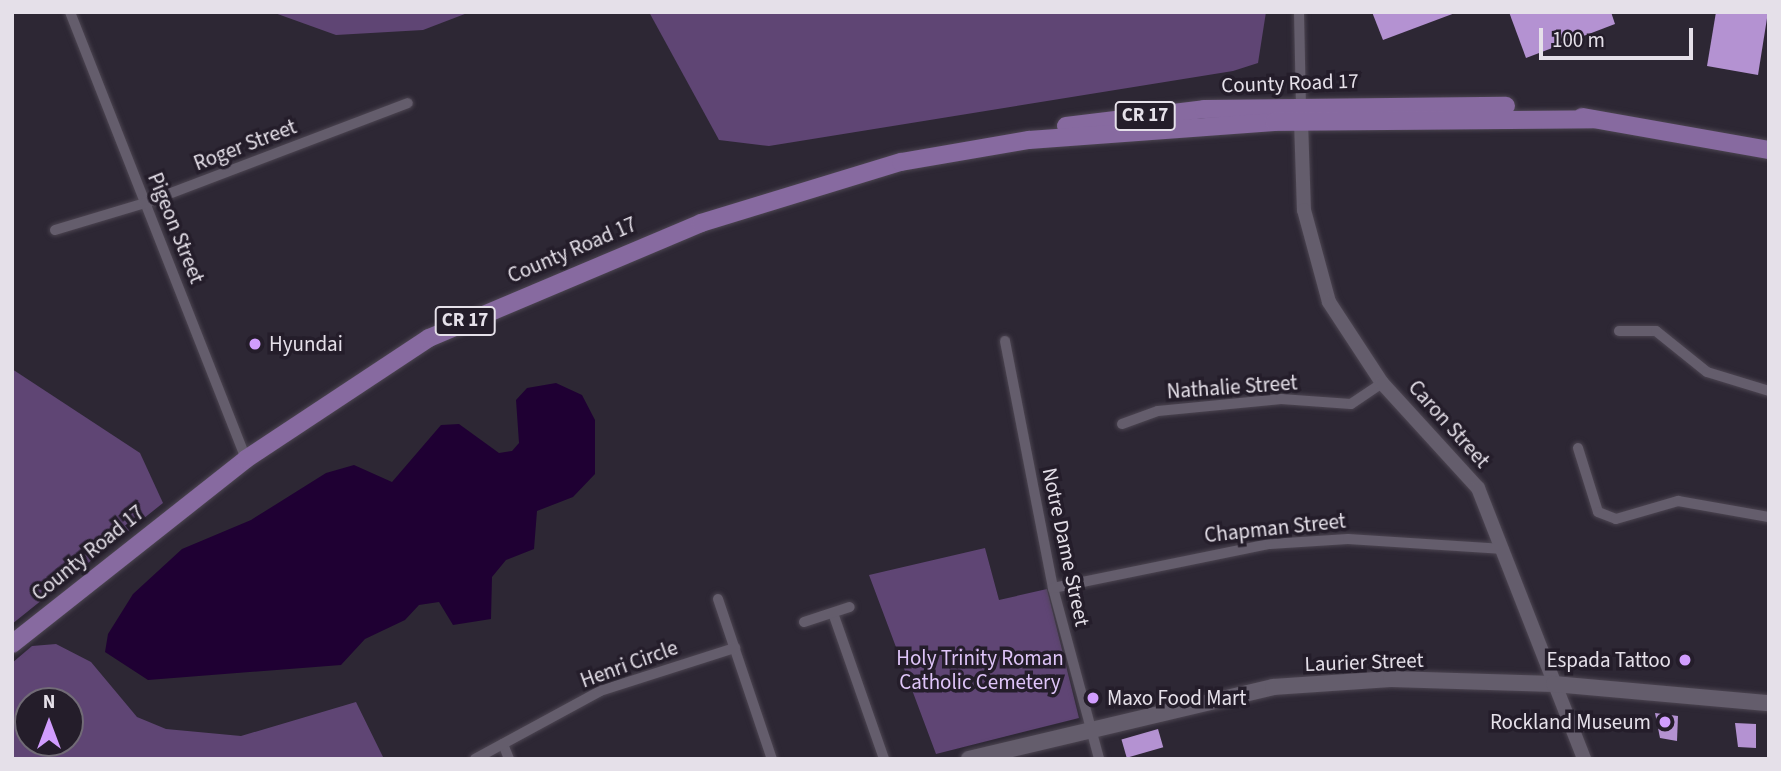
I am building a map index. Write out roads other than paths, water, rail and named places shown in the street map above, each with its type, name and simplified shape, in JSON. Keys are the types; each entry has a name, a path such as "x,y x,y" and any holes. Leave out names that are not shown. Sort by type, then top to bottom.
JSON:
{"main road":[{"name":"County Road 17","path":"12,644 246,459 429,338 636,247 901,162 992,145 1089,122 1484,104 1592,119 1769,150"},
{"name":"Laurier Street","path":"969,759 1089,728 1273,687 1391,679 1554,684 1769,703"}],"street":[{"name":"Pigeon Street","path":"70,12 246,459"},
{"path":"1299,12 1301,113"},
{"name":"Roger Street","path":"55,230 145,203 408,103"},
{"name":"Caron Street","path":"1301,113 1304,210 1315,271 1346,337 1382,383 1475,482 1504,549 1584,759"},
{"path":"1619,331 1656,331 1707,372 1769,391"},
{"name":"Notre Dame Street","path":"1006,341 1053,588 1099,759"},
{"name":"Nathalie Street","path":"1122,424 1158,411 1280,399 1351,404 1382,383"},
{"path":"1578,448 1598,512 1616,519 1678,501 1769,517"},
{"name":"Chapman Street","path":"1053,588 1269,544 1348,539 1467,544 1504,549"},
{"path":"718,598 772,759"},
{"path":"804,622 850,607"},
{"path":"833,613 884,759"},
{"name":"Henri Circle","path":"475,759 600,691 735,648"},
{"path":"503,744 509,759"}],"place":[{"name":"Hyundai","path":"255,344"},
{"name":"Espada Tattoo","path":"1685,660"},
{"name":"Maxo Food Mart","path":"1093,698"},
{"name":"Rockland Museum","path":"1665,722"}],"park label":[{"name":"Holy Trinity Roman Catholic Cemetery","path":"980,670"}]}
